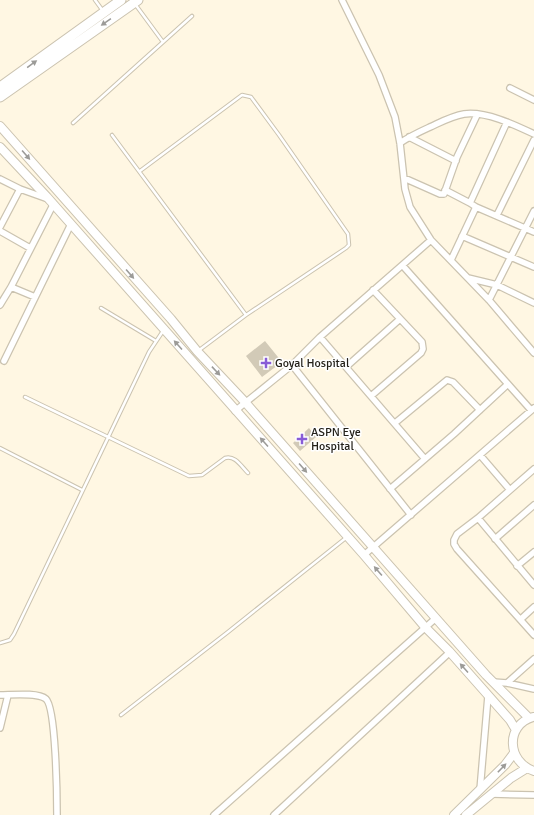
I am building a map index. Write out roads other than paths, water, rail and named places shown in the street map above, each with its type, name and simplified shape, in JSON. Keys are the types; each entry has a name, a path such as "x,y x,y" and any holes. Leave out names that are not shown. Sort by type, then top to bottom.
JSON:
{"main road":[{"path":"0,87 121,0"},
{"path":"0,97 136,1"},
{"path":"0,126 171,319 197,351 245,402 486,675 532,718 522,723 516,730 512,745 517,759 530,769 511,778 466,815"},
{"path":"0,147 71,224 364,555 425,627 450,652 510,720 516,730"},
{"path":"103,261 112,253"},
{"path":"477,683 486,675"},
{"path":"454,815 505,766 514,753"}],"street":[{"path":"342,0 387,96 395,117 400,143 405,189 410,207 431,240 489,300 534,353"},
{"path":"510,88 534,100"},
{"path":"400,143 448,118 466,114 478,115 507,122 534,134"},
{"path":"404,178 440,194 444,194 456,161 478,115"},
{"path":"470,202 507,122"},
{"path":"409,137 456,161"},
{"path":"497,215 534,140"},
{"path":"0,179 20,190 51,202 11,287 0,305"},
{"path":"0,227 20,190"},
{"path":"445,190 470,202 476,207 534,232"},
{"path":"451,260 476,207"},
{"path":"489,300 534,211"},
{"path":"4,361 71,224"},
{"path":"0,231 30,248"},
{"path":"462,236 534,267"},
{"path":"236,411 245,402 292,365 320,337 431,240"},
{"path":"364,555 532,409 403,266"},
{"path":"468,278 497,284 534,303"},
{"path":"11,287 35,297"},
{"path":"372,396 421,353 423,349 422,342 373,290"},
{"path":"346,367 400,319"},
{"path":"320,337 425,459"},
{"path":"292,365 411,514"},
{"path":"395,423 447,380 453,382 480,410"},
{"path":"390,489 508,384"},
{"path":"480,455 510,490"},
{"path":"533,472 457,534 454,544 534,635"},
{"path":"495,539 534,505"},
{"path":"478,518 534,585"},
{"path":"517,566 534,552"},
{"path":"521,619 534,607"},
{"path":"214,815 436,618"},
{"path":"274,815 450,652"},
{"path":"507,683 534,659"},
{"path":"493,682 507,683 534,689"},
{"path":"0,695 39,695 46,699 50,707 55,753 57,815"},
{"path":"0,728 8,695"},
{"path":"480,790 488,696"},
{"path":"491,794 534,795"}],"lane":[{"path":"95,0 104,12"},
{"path":"136,1 163,42"},
{"path":"73,123 192,16"},
{"path":"140,171 242,95 251,98 279,134 348,234 349,245 346,248 246,315 197,351"},
{"path":"112,135 246,315"},
{"path":"100,308 156,341"},
{"path":"0,642 10,640 14,634 149,352 171,319"},
{"path":"25,397 189,476 202,475 225,458 230,457 234,458 248,472"},
{"path":"0,448 82,490"},
{"path":"121,716 347,536"}],"place":[{"name":"Goyal Hospital","path":"266,363"},
{"name":"ASPN Eye Hospital","path":"302,439"}]}
